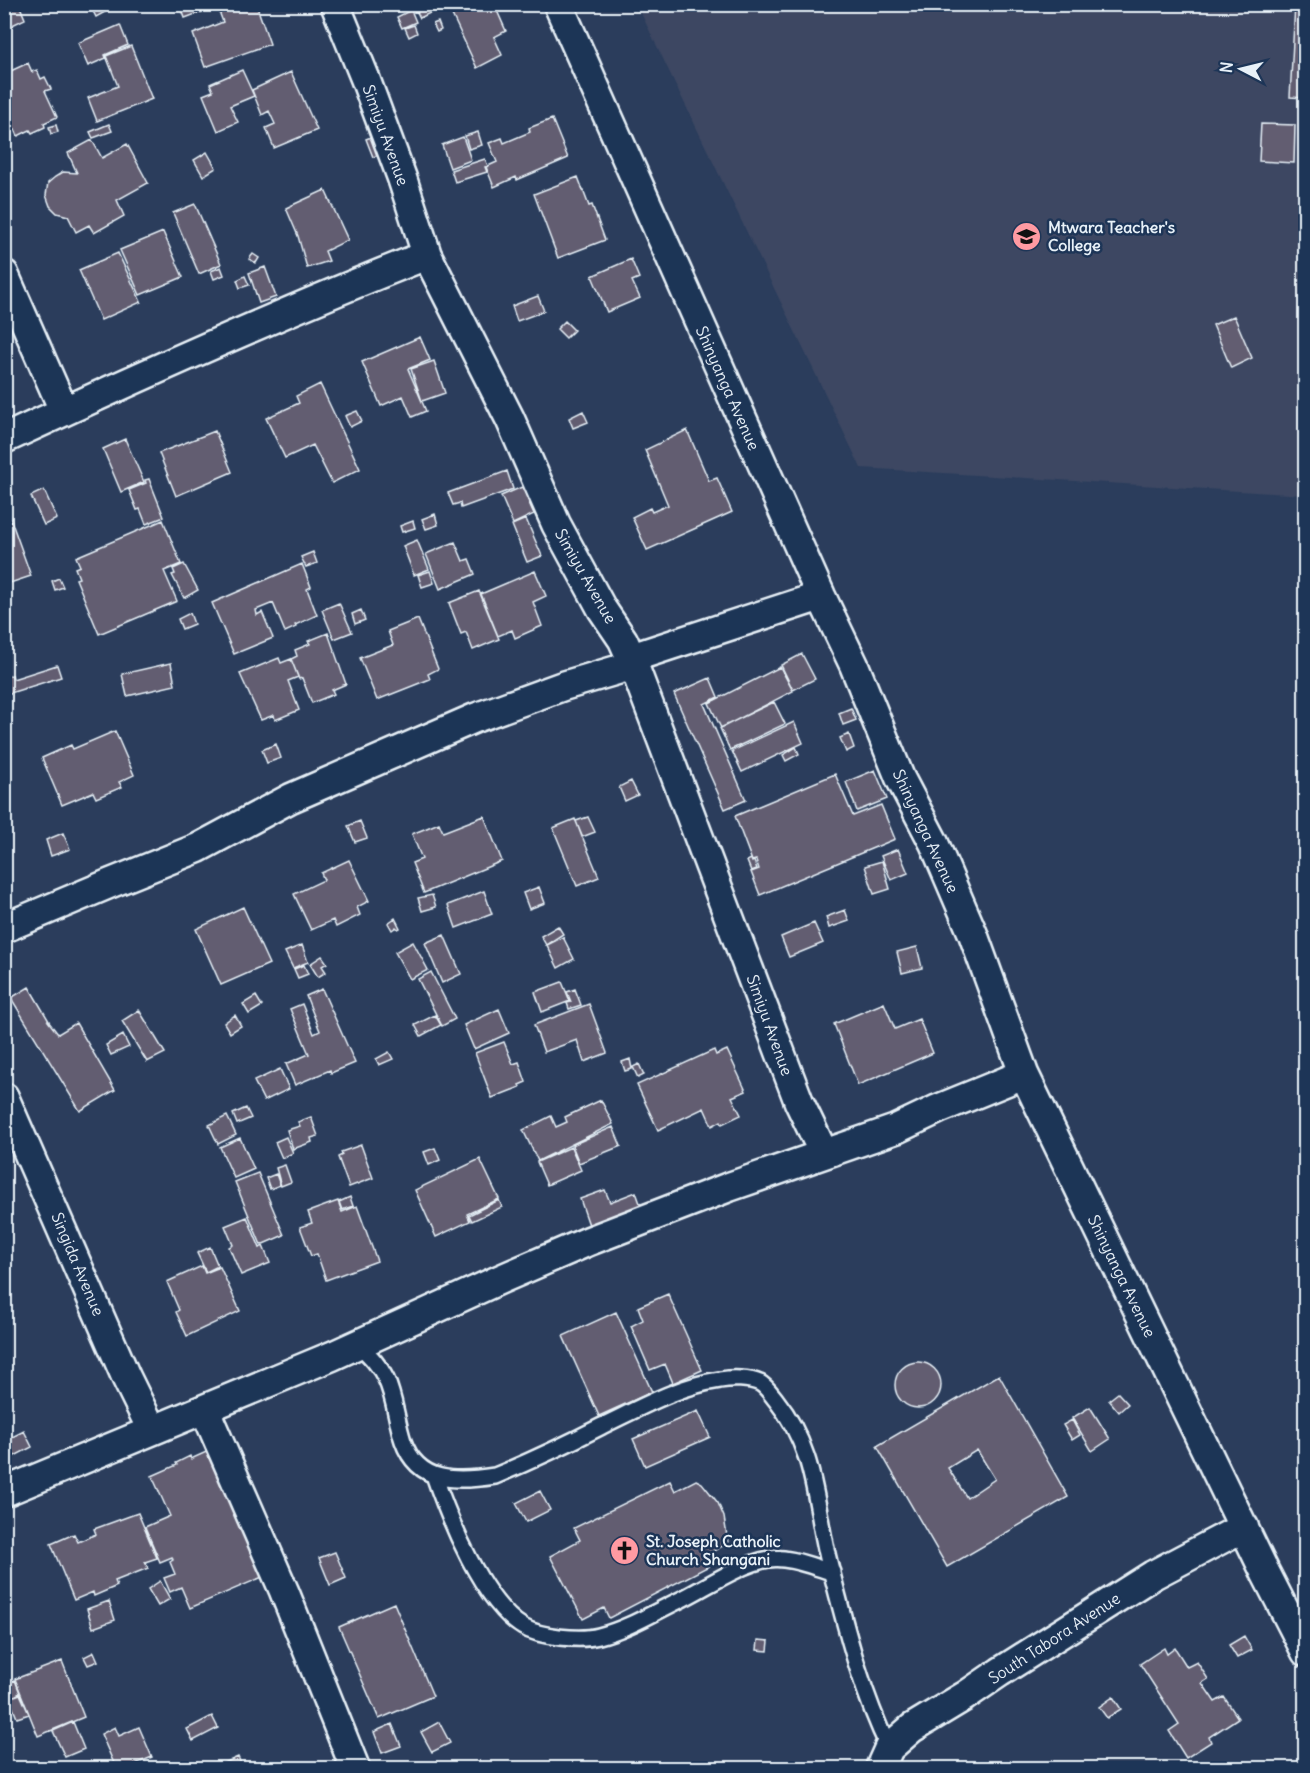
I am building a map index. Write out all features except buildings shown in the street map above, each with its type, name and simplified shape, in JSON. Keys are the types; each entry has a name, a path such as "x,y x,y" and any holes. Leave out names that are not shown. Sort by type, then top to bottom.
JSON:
{"street":[{"name":"Simiyu Avenue","path":"335,4 369,89 427,255 510,419 556,524 602,609 623,640 798,1102 824,1154"},
{"name":"Shinyanga Avenue","path":"558,4 821,596 854,665 900,778 934,843 973,934 1024,1074 1305,1652"},
{"path":"4,439 287,311 427,255"},
{"path":"4,274 64,411"},
{"path":"4,928 198,848 291,798 475,718 821,596"},
{"path":"4,1492 205,1410 589,1241 729,1187 896,1129 1024,1074"},
{"name":"Singida Avenue","path":"4,1097 126,1377 152,1430"},
{"path":"205,1410 284,1591 355,1768"},
{"name":"South Tabora Avenue","path":"884,1758 912,1728 1153,1575 1244,1527"}],"lane":[{"path":"357,1343 375,1361 386,1379 403,1441 414,1463 434,1475 466,1480 495,1476 646,1405 697,1384 722,1380 761,1383 782,1407 807,1458 816,1486 832,1572 884,1758"},
{"path":"434,1475 445,1506 483,1581 506,1614 524,1628 539,1633 567,1637 598,1636 625,1627 731,1573 771,1559 832,1572"}],"shaded area":[{"name":"Mtwara Teacher's College","path":"637,5 1305,5 1305,495 861,468"}],"place":[{"name":"Mtwara Teacher's College","path":"1027,236"},
{"name":"St. Joseph Catholic Church Shangani","path":"625,1550"}]}
